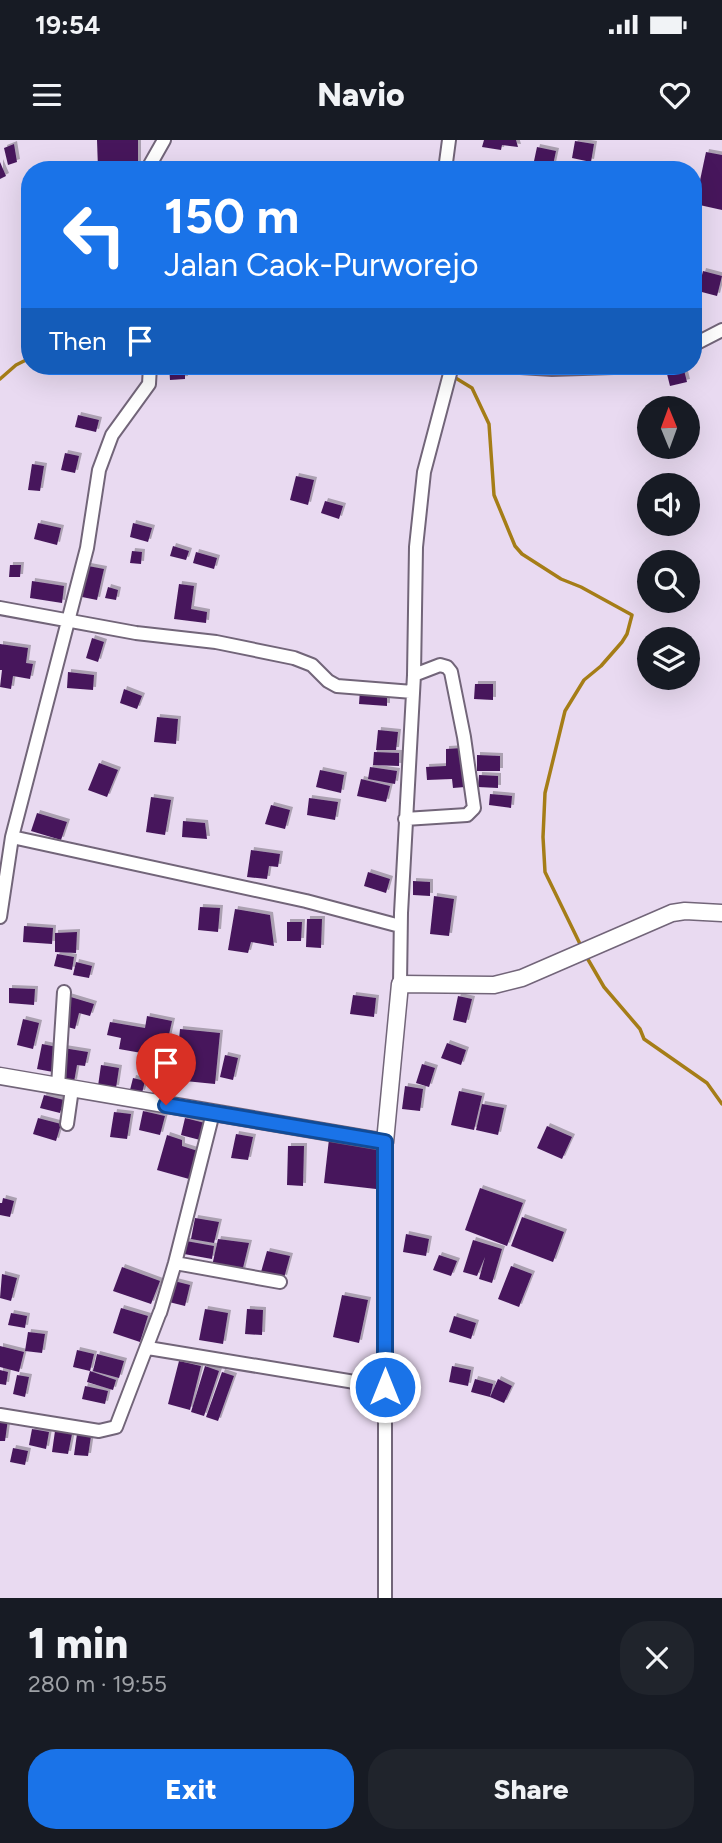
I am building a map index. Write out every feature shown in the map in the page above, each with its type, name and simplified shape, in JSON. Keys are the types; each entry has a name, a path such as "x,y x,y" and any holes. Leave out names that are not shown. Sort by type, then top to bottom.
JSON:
{"street":[{"path":"152,161 164,140"},
{"path":"446,161 449,140"},
{"path":"702,340 722,330"},
{"path":"0,917 8,834 87,548 99,470 113,435 149,384 150,375"},
{"path":"384,1598 385,1142 400,985 400,926 414,675 416,547 424,472 449,375"},
{"path":"0,608 136,633 216,642 294,658 312,665 337,686 413,692"},
{"path":"405,819 467,815 474,808 451,672 445,665 440,665 414,675"},
{"path":"8,834 306,901 400,926"},
{"path":"400,985 494,985 522,978 673,913 722,913"},
{"path":"64,992 66,1124"},
{"path":"0,1076 385,1142"},
{"path":"0,1415 99,1430 116,1427 160,1312 213,1113"},
{"path":"175,1263 280,1282"},
{"path":"148,1348 385,1387"}],"building":[{"path":"97,140 138,140 138,161 98,161"},
{"path":"484,140 516,140 518,147 502,145 501,150 482,147"},
{"path":"575,141 594,144 591,161 572,158"},
{"path":"14,144 17,162 8,165 4,148"},
{"path":"537,147 556,151 554,161 534,161"},
{"path":"706,152 722,155 722,210 702,206 702,171"},
{"path":"0,162 6,176 0,179"},
{"path":"703,271 722,276 717,296 702,292"},
{"path":"170,375 185,375 185,379 170,380"},
{"path":"667,375 685,375 687,382 670,386"},
{"path":"78,415 99,420 96,432 75,427"},
{"path":"65,453 79,456 75,473 61,470"},
{"path":"32,464 44,466 40,491 28,490"},
{"path":"296,476 314,480 308,505 290,500"},
{"path":"325,501 343,506 339,519 321,513"},
{"path":"38,523 61,528 57,545 34,539"},
{"path":"133,523 152,528 148,542 130,537"},
{"path":"173,546 189,551 186,560 170,556"},
{"path":"132,551 142,552 141,564 130,563"},
{"path":"196,552 217,558 214,569 193,563"},
{"path":"10,565 21,565 20,577 9,577"},
{"path":"88,566 104,569 97,600 82,597"},
{"path":"32,581 64,586 62,603 30,598"},
{"path":"179,584 194,586 191,609 207,612 206,623 174,619"},
{"path":"108,587 118,590 116,600 105,598"},
{"path":"92,638 104,642 98,662 86,658"},
{"path":"0,644 28,648 26,663 33,664 30,679 13,676 11,689 0,687"},
{"path":"68,672 94,675 93,690 67,688"},
{"path":"475,684 493,684 493,700 474,699"},
{"path":"124,689 142,696 137,709 120,703"},
{"path":"360,690 387,692 387,706 359,704"},
{"path":"157,717 178,719 176,744 154,742"},
{"path":"378,730 398,732 396,750 376,750"},
{"path":"463,748 465,787 453,788 452,779 427,780 426,767 446,766 446,749"},
{"path":"374,752 399,753 399,766 373,765"},
{"path":"477,755 500,756 500,771 477,771"},
{"path":"99,763 118,770 107,797 88,790"},
{"path":"370,767 397,771 395,784 368,779"},
{"path":"320,770 344,775 341,793 316,787"},
{"path":"479,775 498,776 498,788 478,787"},
{"path":"361,779 390,786 386,802 357,796"},
{"path":"490,794 512,796 511,808 489,805"},
{"path":"151,797 171,800 165,835 146,832"},
{"path":"309,798 338,802 335,820 307,815"},
{"path":"271,805 290,810 285,829 265,824"},
{"path":"37,813 67,822 61,840 31,831"},
{"path":"183,821 205,823 207,839 182,837"},
{"path":"251,850 280,854 278,867 269,866 267,879 247,877"},
{"path":"368,872 390,879 386,893 364,886"},
{"path":"413,881 430,882 430,896 413,895"},
{"path":"434,896 454,899 449,936 430,934"},
{"path":"200,907 220,908 218,932 198,930"},
{"path":"235,909 270,915 274,946 251,942 248,953 228,950"},
{"path":"307,919 322,919 321,948 306,947"},
{"path":"287,922 302,922 301,941 287,941"},
{"path":"24,926 53,928 52,944 23,942"},
{"path":"77,932 76,953 55,952 55,933"},
{"path":"57,954 74,957 72,970 54,966"},
{"path":"76,962 92,966 89,978 73,975"},
{"path":"9,988 35,989 34,1005 9,1003"},
{"path":"64,995 94,1004 90,1016 79,1013 75,1029 60,1025"},
{"path":"353,995 376,998 374,1017 350,1014"},
{"path":"458,996 472,999 466,1023 453,1020"},
{"path":"147,1016 172,1021 164,1057 119,1049 121,1038 107,1035 110,1022 145,1028"},
{"path":"23,1019 39,1023 33,1049 17,1045"},
{"path":"180,1029 220,1033 215,1084 175,1080"},
{"path":"447,1043 466,1050 461,1065 441,1058"},
{"path":"42,1044 57,1047 53,1072 37,1069"},
{"path":"63,1048 88,1052 85,1066 77,1065 74,1082 57,1079"},
{"path":"225,1055 238,1058 233,1080 220,1077"},
{"path":"422,1064 435,1068 429,1087 416,1083"},
{"path":"101,1065 119,1068 116,1088 98,1086"},
{"path":"133,1078 145,1081 142,1093 130,1090"},
{"path":"157,1079 171,1080 170,1096 152,1095"},
{"path":"405,1086 423,1089 420,1111 402,1109"},
{"path":"459,1091 482,1096 474,1130 451,1125"},
{"path":"44,1095 64,1100 60,1113 40,1108"},
{"path":"482,1104 504,1108 498,1135 476,1130"},
{"path":"143,1111 165,1116 160,1135 139,1130"},
{"path":"114,1112 131,1114 127,1139 110,1137"},
{"path":"38,1118 61,1124 56,1141 33,1134"},
{"path":"185,1118 205,1123 200,1140 181,1135"},
{"path":"547,1126 572,1137 562,1159 537,1148"},
{"path":"236,1134 253,1137 248,1160 231,1158"},
{"path":"167,1135 182,1140 182,1146 198,1151 189,1179 157,1170"},
{"path":"329,1139 381,1145 376,1189 324,1183"},
{"path":"288,1146 304,1146 303,1186 287,1185"},
{"path":"480,1188 523,1203 507,1246 465,1230"},
{"path":"3,1198 14,1201 10,1217 0,1215"},
{"path":"522,1217 564,1232 553,1262 511,1246"},
{"path":"195,1218 219,1222 214,1243 191,1239"},
{"path":"406,1234 429,1239 426,1256 403,1252"},
{"path":"218,1239 249,1243 242,1272 212,1266"},
{"path":"473,1240 502,1249 492,1283 479,1279 485,1257 477,1276 463,1272"},
{"path":"186,1241 214,1246 212,1259 184,1254"},
{"path":"267,1251 290,1256 284,1278 261,1272"},
{"path":"439,1255 457,1261 451,1276 433,1270"},
{"path":"511,1266 532,1274 519,1307 498,1299"},
{"path":"122,1267 160,1281 151,1304 113,1291"},
{"path":"2,1274 17,1278 11,1301 0,1298"},
{"path":"174,1281 190,1285 185,1306 169,1302"},
{"path":"342,1295 368,1300 359,1343 333,1337"},
{"path":"121,1308 148,1316 140,1342 113,1333"},
{"path":"205,1309 228,1313 223,1344 199,1340"},
{"path":"247,1309 263,1310 262,1335 245,1334"},
{"path":"11,1313 27,1316 25,1328 8,1325"},
{"path":"454,1316 476,1323 471,1339 449,1332"},
{"path":"28,1332 45,1334 42,1353 25,1351"},
{"path":"0,1346 24,1352 19,1372 0,1367"},
{"path":"77,1350 94,1354 90,1371 73,1367"},
{"path":"97,1354 124,1361 119,1378 93,1371"},
{"path":"179,1361 201,1366 190,1410 168,1404"},
{"path":"205,1366 219,1371 204,1416 191,1412"},
{"path":"452,1366 471,1370 468,1386 449,1382"},
{"path":"0,1370 8,1372 6,1385 0,1384"},
{"path":"90,1371 116,1380 113,1390 87,1382"},
{"path":"222,1372 234,1376 218,1421 206,1417"},
{"path":"17,1375 29,1377 25,1397 13,1394"},
{"path":"475,1379 493,1384 490,1397 471,1392"},
{"path":"498,1379 512,1386 504,1403 490,1397"},
{"path":"85,1386 108,1391 105,1404 82,1399"},
{"path":"0,1418 8,1419 5,1441 0,1441"},
{"path":"32,1429 49,1432 46,1449 29,1445"},
{"path":"55,1431 72,1434 68,1454 52,1452"},
{"path":"77,1434 91,1436 88,1456 74,1455"},
{"path":"13,1448 28,1451 25,1465 10,1462"}],"waterway":[{"path":"0,379 21,362"},
{"path":"451,375 472,388 489,424 494,495 515,546 522,554 561,579 632,615 622,642 601,666 584,680 565,711 545,793 545,872 581,946"},
{"path":"586,956 604,987 640,1029 644,1039 707,1083 722,1104"}],"route":[{"path":"166,1105 385,1142 385,1387"}]}
